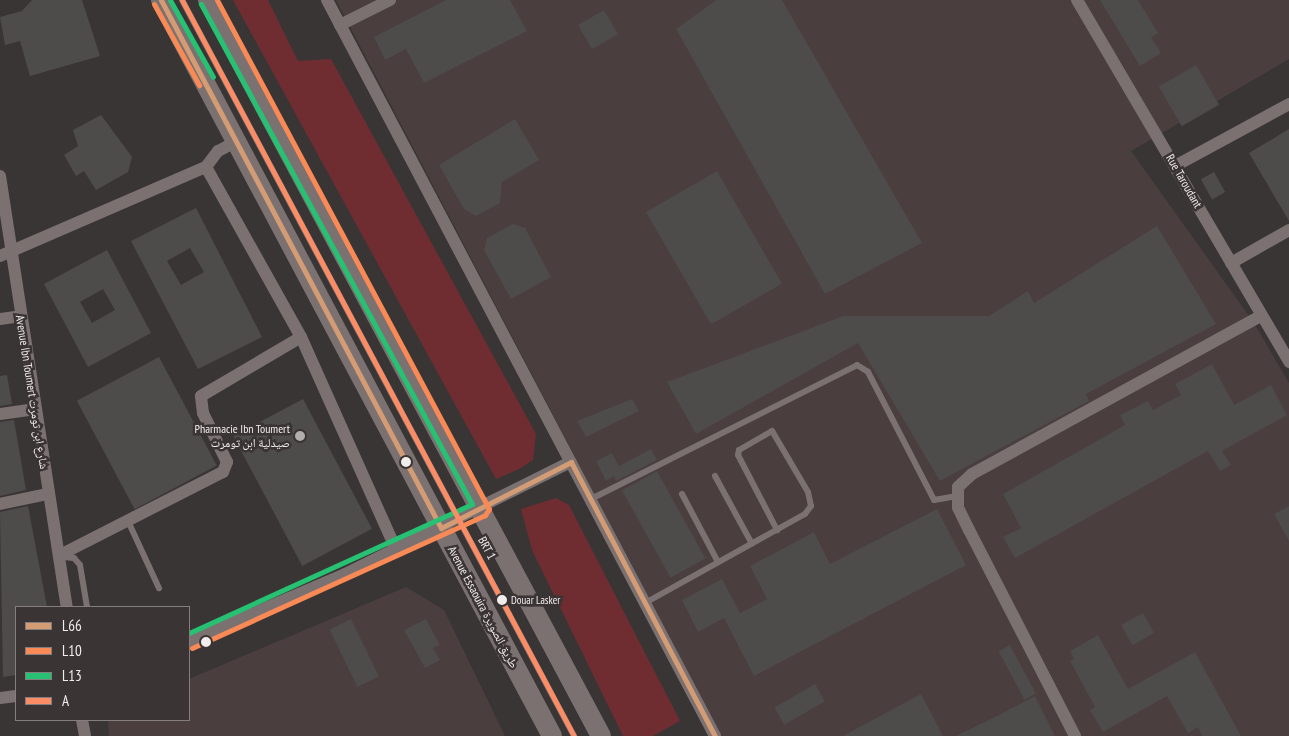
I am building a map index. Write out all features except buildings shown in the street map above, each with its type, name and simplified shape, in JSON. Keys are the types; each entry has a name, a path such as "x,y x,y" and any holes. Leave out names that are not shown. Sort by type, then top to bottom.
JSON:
{"main road":[{"name":"Avenue Essaouira طريق الصويرة","path":"161,0 450,524 552,736"},
{"path":"208,0 482,508 601,736"}],"street":[{"path":"327,0 715,736"},
{"path":"340,26 390,0"},
{"name":"Rue Taroudant","path":"1077,0 1289,362"},
{"path":"1175,166 1289,104"},
{"path":"6,255 206,166 218,151 239,140"},
{"path":"206,166 301,336 396,549"},
{"name":"Avenue Ibn Toumert شارع ابن تومرت","path":"0,176 6,255 21,316 67,606"},
{"path":"1231,263 1289,230"},
{"path":"0,319 21,316"},
{"path":"1075,736 969,530 956,496 958,487 972,474 1261,316"},
{"path":"60,557 223,472 227,462 203,413 201,396 301,336"},
{"path":"0,414 36,409"},
{"path":"190,640 450,524 571,462"},
{"path":"0,504 48,494"},
{"path":"0,698 15,696"},
{"path":"82,721 85,736"}],"lane":[{"name":"BRT 1","path":"182,0 450,524 574,736"},
{"path":"591,499 857,365 868,372 934,500 956,496"},
{"path":"645,603 777,530 812,506 808,492 772,431 739,450 738,455 777,530"},
{"path":"715,476 752,544"},
{"path":"682,494 718,562"},
{"path":"128,521 158,588"},
{"path":"60,557 70,557 80,565 87,606"}],"shaded area":[{"path":"233,0 268,0 298,61 331,59 536,434 533,460 519,469 496,479"},
{"path":"336,0 1289,0 1289,59 1131,151 1254,323 1289,383 1289,736 721,736"},
{"path":"556,498 569,505 680,721 653,736 623,736 532,550 521,509"},
{"path":"406,587 444,610 505,736 109,736 108,721 190,721 190,679"}],"transit line":[{"name":"L66","path":"161,0 441,528 571,462"},
{"name":"L13","path":"170,0 213,77"},
{"name":"A","path":"182,0 574,736"},
{"name":"L10","path":"192,648 485,515 489,509 217,0"},
{"name":"L10","path":"154,4 199,85"},
{"name":"L13","path":"190,633 472,504 201,4"},
{"name":"L66","path":"571,462 715,736"}],"place":[{"name":"Pharmacie Ibn Toumert صيدلية ابن تومرت","path":"300,436"},
{"name":"Douar Lasker","path":"502,600"}]}
